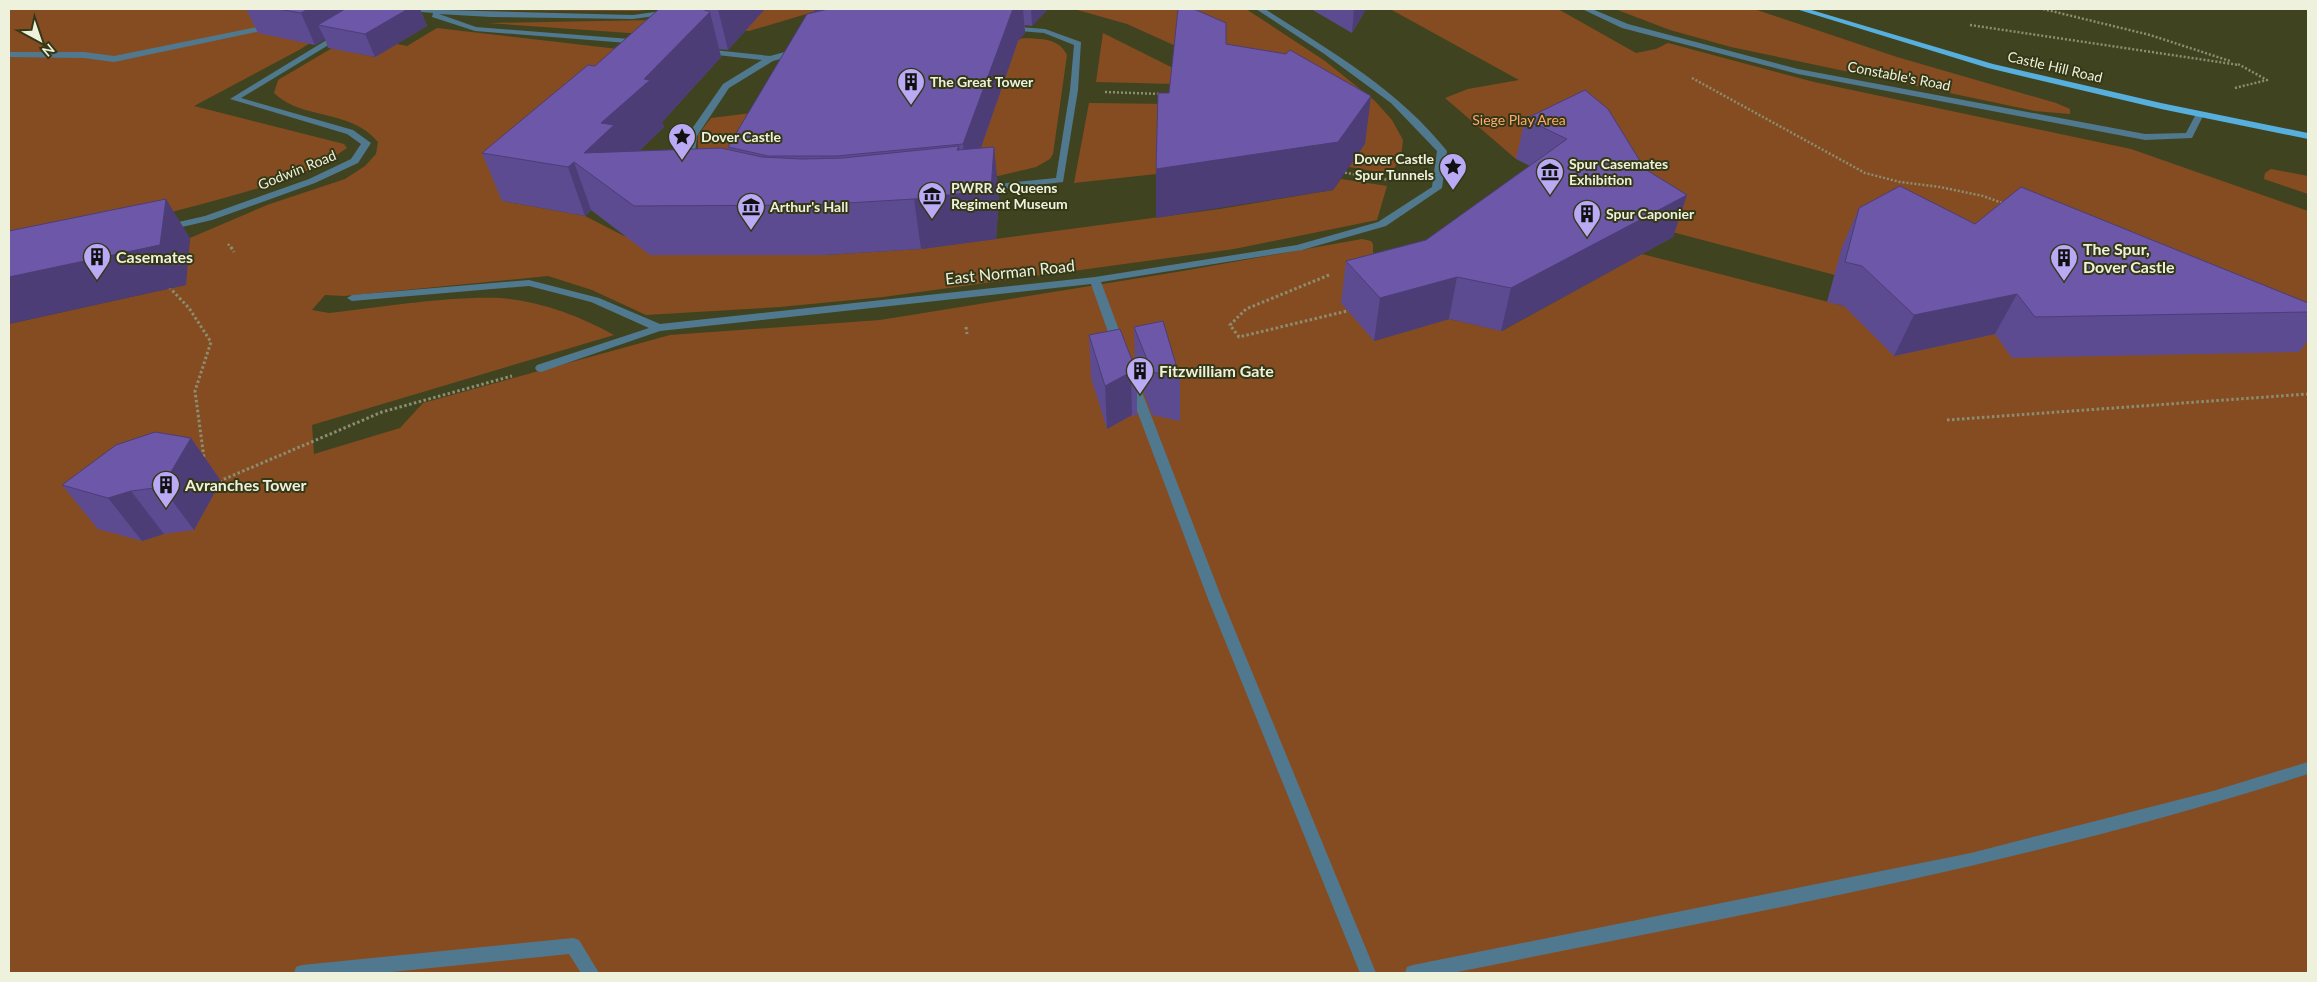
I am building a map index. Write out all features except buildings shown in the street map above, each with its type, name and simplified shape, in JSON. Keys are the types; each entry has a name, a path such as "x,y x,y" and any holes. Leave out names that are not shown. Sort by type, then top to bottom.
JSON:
{"main road":[{"name":"Castle Hill Road","path":"1800,9 1991,66 2200,114 2308,136"}],"lane":[{"path":"416,9 491,15 633,17 692,9"},
{"path":"416,9 475,29 653,43"},
{"name":"East Norman Road","path":"541,368 659,328 1095,280 1298,248 1382,224 1437,188 1442,151 1394,101 1326,51 1260,9"},
{"name":"Constable's Road","path":"1586,9 1626,26 1798,71 2145,137 2189,136 2200,114"},
{"path":"9,55 84,55 114,59 281,24"},
{"path":"972,189 1060,180 1074,90 1078,44 1045,31 999,27"},
{"name":"Godwin Road","path":"151,231 208,218 312,182 355,161 366,143 350,132 234,99 352,29"},
{"path":"700,173 689,162 692,136 726,86 770,59 806,50"},
{"path":"717,52 770,59"},
{"path":"1095,280 1151,434 1201,562 1368,973"},
{"path":"352,298 529,283 595,300 659,328"},
{"path":"1413,973 1971,860 2213,798 2308,768"},
{"path":"302,973 573,946 591,973"}],"path":[{"path":"2043,9 2150,35 2239,65 2267,80 2229,89"},
{"path":"1964,24 2239,65"},
{"path":"1686,75 1865,172 1900,182 1940,187 1984,196 2011,207"},
{"path":"1074,90 1164,95"},
{"path":"1335,272 1246,309 1230,325 1239,337 1352,310"},
{"path":"167,284 189,308 211,342 195,390 204,459"},
{"path":"213,494 222,480 382,412 541,368"},
{"path":"1947,420 2308,394"}],"green space":[{"path":"9,9 356,9 350,18 299,50 194,106 344,144 347,148 304,172 256,189 144,219 9,250"},
{"path":"654,9 637,11 473,10"},
{"path":"714,9 823,9 749,31 699,27 672,36 488,23 654,20"},
{"path":"1074,9 1246,9 1325,61 1375,101 1392,120 1403,140 1401,157 1391,174 1349,167 1364,143 1207,60 1127,24"},
{"name":"Siege Play Area","path":"1390,9 1558,9 1636,53 1656,49 1668,43 1814,82 2131,149 2308,211 2308,973 9,973 9,324 185,285 190,238 267,205 345,179 365,166 376,154 378,142 367,131 354,124 299,108 286,102 274,93 278,80 356,34 346,51 375,57 397,44 407,46 437,28 670,55 502,201 585,216 624,236 825,255 921,249 1220,209 1333,190 1341,179 1387,186 1377,220 1234,249 883,297 780,307 646,315 592,290 548,276 344,296 325,295 312,310 329,313 415,302 481,298 516,300 530,302 559,311 614,335 312,425 314,454 400,428 423,403 670,335 880,320 1183,271 1362,239 1371,241 1373,244 1374,341 1449,319 1502,331 1642,254 1844,306 1846,245 1842,248 1835,275 1661,229 1576,130 1516,159 1445,98 1468,89 1519,80"},
{"path":"1615,9 1754,9 1897,57 2056,103 2070,109 2070,114 2035,111 1731,47 1670,30"},
{"path":"1103,33 1177,70 1175,84 1096,82"},
{"path":"1024,38 1049,40 1064,49 1067,55 1053,154 1050,159 1036,167 998,176 814,194 698,150 698,135 711,118 783,109"},
{"path":"1089,103 1173,104 1165,173 1074,183"},
{"path":"2271,169 2308,176 2308,194 2264,179 2265,173"}],"place":[{"name":"The Great Tower","path":"911,106"},
{"name":"Dover Castle","path":"682,161"},
{"name":"Dover Castle Spur Tunnels","path":"1453,191"},
{"name":"Spur Casemates Exhibition","path":"1550,196"},
{"name":"PWRR & Queens Regiment Museum","path":"932,220"},
{"name":"Arthur's Hall","path":"751,231"},
{"name":"Spur Caponier","path":"1587,238"},
{"name":"Casemates","path":"97,281"},
{"name":"The Spur, Dover Castle","path":"2064,282"},
{"name":"Fitzwilliam Gate","path":"1140,395"},
{"name":"Avranches Tower","path":"166,509"}]}
